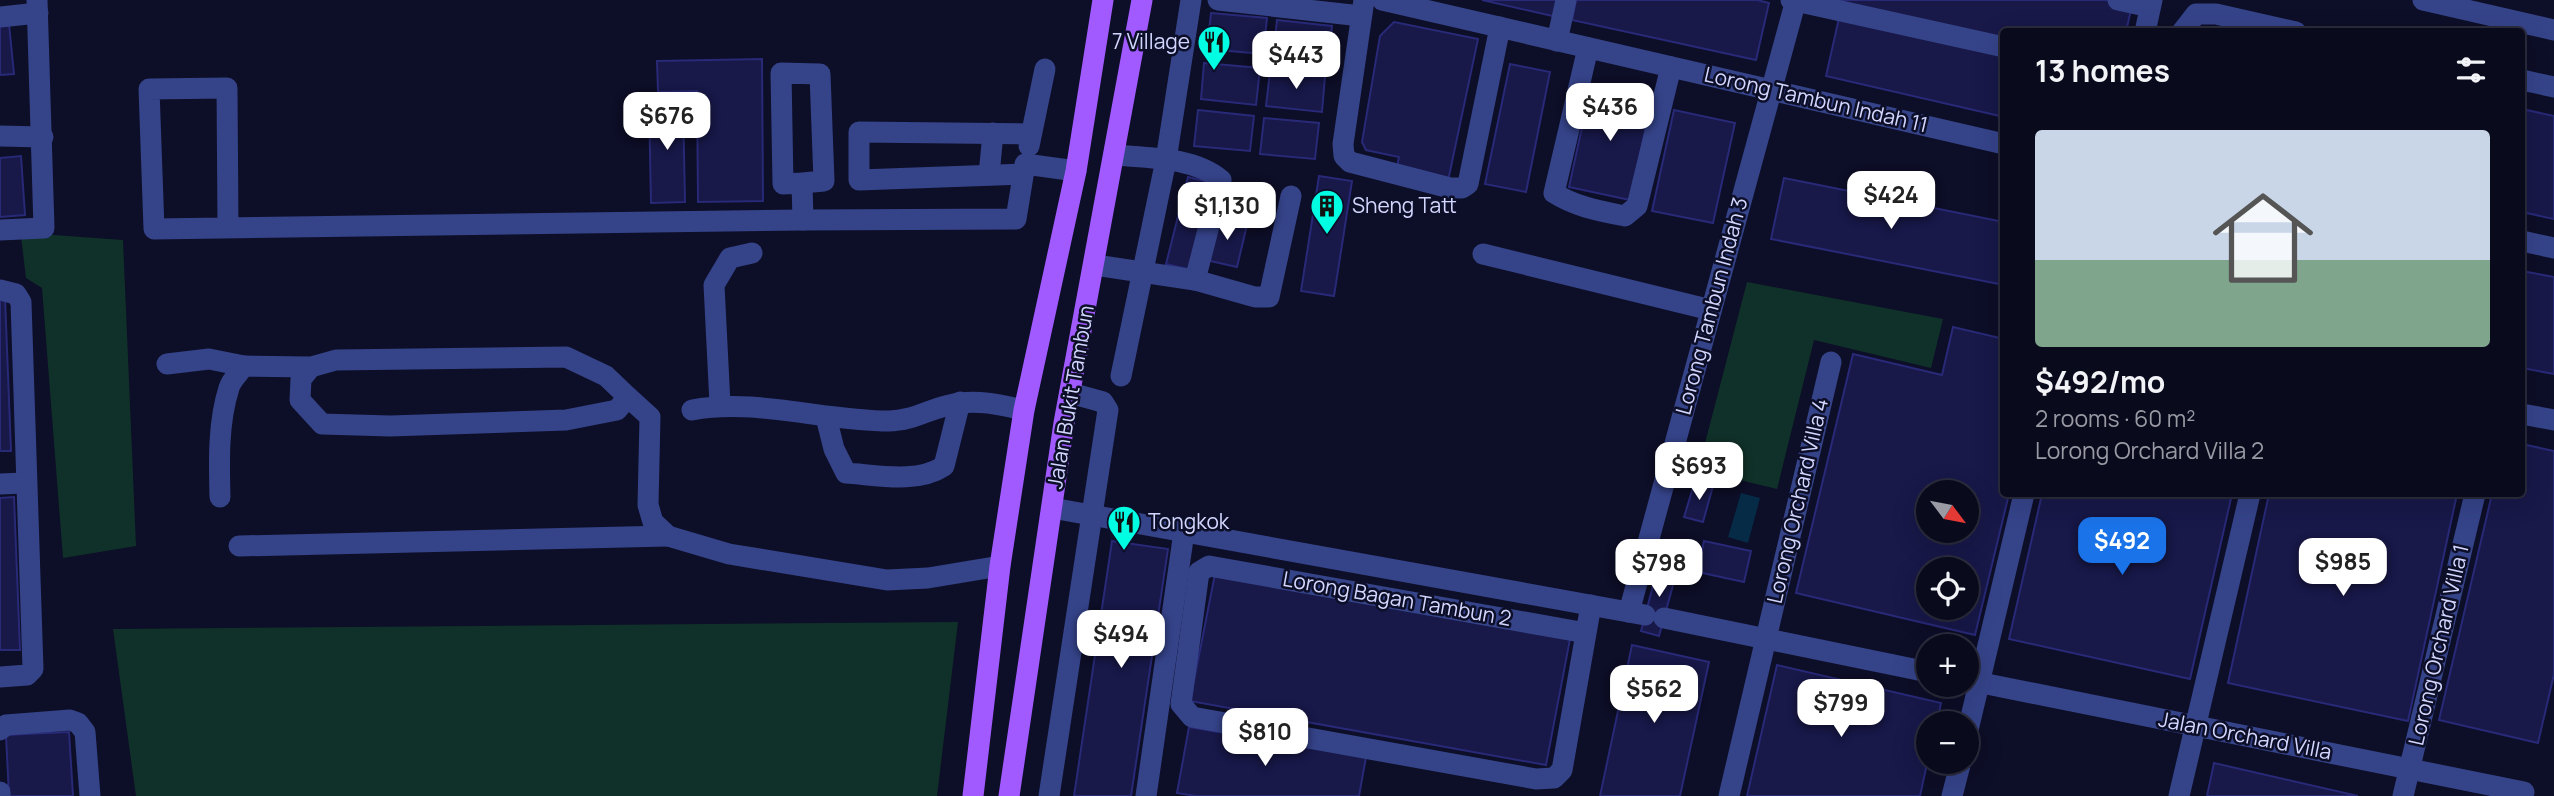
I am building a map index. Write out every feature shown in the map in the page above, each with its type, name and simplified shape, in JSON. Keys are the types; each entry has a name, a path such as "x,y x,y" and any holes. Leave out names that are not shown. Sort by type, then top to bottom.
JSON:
{"main road":[{"name":"Jalan Bukit Tambun","path":"973,796 1000,566 1024,410 1076,172 1103,0"},
{"name":"Jalan Bukit Tambun","path":"1009,796 1070,393 1096,265 1142,0"}],"street":[{"path":"1121,376 1166,160 1191,0"},
{"path":"1218,0 1363,8 1343,144 1344,156 1350,162 1450,188 1462,188 1468,184 1500,27"},
{"name":"Lorong Tambun Indah 11","path":"1382,0 2000,143"},
{"path":"1557,41 1566,0"},
{"path":"1794,0 2000,46"},
{"name":"Lorong Tambun Indah 3","path":"1646,615 1711,310 1794,0"},
{"path":"2118,0 2151,4 2146,28"},
{"path":"2423,0 2554,30"},
{"path":"0,18 38,6 44,228 0,230"},
{"path":"2185,28 2196,14 2216,14 2278,28"},
{"path":"1588,48 1555,193 1570,204 1625,216 1633,212 1637,206 1671,67"},
{"path":"228,228 227,88 149,89 154,229 1016,219 1045,69"},
{"path":"781,73 820,74 824,181 802,183 783,184 781,73"},
{"path":"2525,81 2554,88"},
{"path":"1031,134 859,132 859,180 989,175 1024,169 1076,172"},
{"path":"989,175 993,133"},
{"path":"0,136 43,137"},
{"path":"1115,155 1166,160 1211,172 1222,180 1195,280"},
{"path":"802,183 803,220"},
{"path":"1096,265 1195,280 1255,297 1269,297 1291,196"},
{"path":"2525,242 2554,248"},
{"path":"720,404 714,285 730,258 752,253"},
{"path":"1483,254 1711,310"},
{"path":"0,290 16,294 21,302 24,483 33,669 27,675 0,677"},
{"path":"167,364 209,359 244,366 311,368 336,360 566,357 606,376 650,417 648,505 653,522 668,536"},
{"name":"Lorong Orchard Villa 4","path":"1729,796 1831,362"},
{"path":"220,497 219,460 229,386 244,366"},
{"path":"311,368 301,379 300,400 322,425 390,426 566,420 617,410 628,397"},
{"path":"1049,796 1108,410 1103,402 1070,393"},
{"path":"692,410 720,404 827,417 908,420 960,402 1024,410"},
{"path":"827,417 834,449 846,472 888,477 925,475 944,466 960,402"},
{"path":"2525,415 2554,420"},
{"path":"0,484 24,483"},
{"path":"1979,659 2023,497"},
{"path":"2179,796 2249,497"},
{"name":"Lorong Orchard Villa 1","path":"2403,796 2474,497"},
{"path":"1052,508 1646,615 1916,670"},
{"path":"1146,796 1184,532"},
{"path":"239,545 668,536 729,554 887,580 928,578 1000,566"},
{"name":"Lorong Bagan Tambun 2","path":"1209,566 1586,633 1562,770 1554,778 1536,779 1192,717 1181,705 1199,572 1209,566"},
{"path":"1586,633 1591,605"},
{"name":"Jalan Orchard Villa","path":"1979,682 2524,792"},
{"path":"0,730 6,725 70,720 78,723 85,732 90,796"},
{"path":"1952,796 1958,774"}],"green space":[{"path":"54,235 123,240 136,546 63,558 42,288 26,278 21,236"},
{"path":"1747,282 1943,319 1931,368 1814,340 1777,489 1698,470"},
{"path":"958,622 937,796 136,796 113,629"}],"water":[{"path":"1741,493 1760,498 1748,543 1728,537"}],"building":[{"path":"1482,0 1561,0 1557,17"},
{"path":"1576,0 1757,0 1769,3 1756,60 1572,20"},
{"path":"1820,0 2109,0 2132,5 2127,28 2000,28 2000,41"},
{"path":"1211,13 1267,18 1263,54 1207,49"},
{"path":"1839,18 2000,55 2000,116 1826,76"},
{"path":"1277,20 1332,26 1328,62 1273,56"},
{"path":"1394,22 1478,39 1448,181 1396,171 1399,157 1366,150 1362,142 1380,36"},
{"path":"0,24 9,24 14,74 0,75"},
{"path":"762,59 763,201 698,202 697,91 658,92 657,61"},
{"path":"1204,63 1260,68 1256,105 1201,99"},
{"path":"1510,64 1550,72 1526,192 1485,184"},
{"path":"1270,71 1325,76 1322,112 1266,106"},
{"path":"1591,86 1652,99 1630,200 1569,187"},
{"path":"683,102 685,202 651,203 649,103"},
{"path":"1198,110 1254,116 1250,151 1194,146"},
{"path":"1674,110 1735,123 1713,223 1652,211"},
{"path":"2525,110 2554,116 2554,219 2525,213"},
{"path":"1264,118 1319,123 1315,159 1260,154"},
{"path":"21,156 25,215 0,217 0,158"},
{"name":"Sheng Tatt","path":"1319,176 1352,181 1334,296 1301,291"},
{"path":"1188,177 1213,183 1191,270 1166,264"},
{"path":"1784,178 2000,221 2000,284 1771,239"},
{"path":"1217,217 1247,225 1237,267 1206,260"},
{"path":"2525,272 2554,277 2554,374 2525,369"},
{"path":"0,298 5,298 11,451 0,451"},
{"path":"1953,327 2000,338 2000,497 2008,497 1979,618 1979,557 1916,557 1916,620 1979,620 1975,634 1796,593 1853,354 1942,375"},
{"path":"2525,445 2554,451 2554,674 2538,743 2439,720 2491,497 2525,497"},
{"path":"1695,481 1713,486 1703,522 1684,517"},
{"path":"14,497 20,650 0,650 0,498"},
{"path":"2041,497 2231,497 2190,679 2009,639"},
{"path":"2268,497 2456,497 2408,721 2228,683"},
{"path":"1112,541 1168,549 1131,796 1074,796"},
{"path":"1704,541 1751,551 1744,582 1684,569 1688,553 1701,556"},
{"path":"1659,563 1678,567 1659,636 1641,631"},
{"path":"1215,574 1570,639 1546,765 1190,701"},
{"path":"1632,645 1709,662 1680,796 1600,796"},
{"path":"1777,665 1941,703 1939,711 1916,711 1916,774 1925,774 1920,796 1747,796"},
{"path":"1189,727 1366,757 1359,796 1196,796 1177,793"},
{"path":"69,732 73,796 9,796 6,735"},
{"path":"2214,763 2358,796 2207,796"}],"place":[{"name":"7 Village","path":"1214,72"},
{"name":"Sheng Tatt","path":"1327,236"},
{"name":"Tongkok","path":"1124,552"}]}
